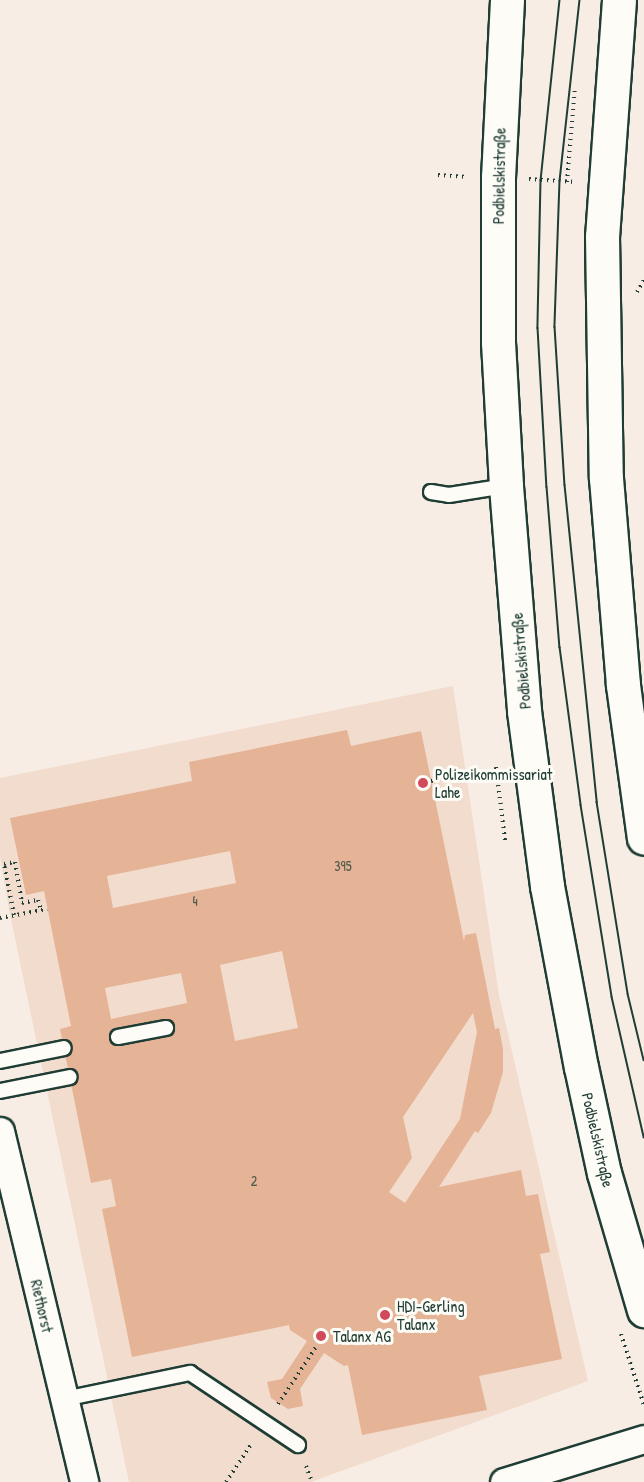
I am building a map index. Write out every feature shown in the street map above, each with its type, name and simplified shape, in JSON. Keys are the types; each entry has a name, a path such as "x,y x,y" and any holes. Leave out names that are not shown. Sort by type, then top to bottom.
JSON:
{"main road":[{"name":"Podbielskistraße","path":"507,0 498,177 498,342 506,486 525,711 547,886 604,1173 644,1310"},
{"path":"620,0 602,236 606,478 623,685 644,838"}],"street":[{"name":"Riethorst","path":"0,1131 84,1482"},
{"path":"504,1482 644,1439"}],"lane":[{"path":"431,492 449,495 506,486"},
{"path":"118,1037 166,1028"},
{"path":"0,1061 64,1048"},
{"path":"0,1091 70,1077"},
{"path":"64,1399 190,1373 298,1445"}],"path":[{"path":"528,179 564,181 575,86"},
{"path":"438,175 472,177"},
{"path":"431,781 470,773"},
{"path":"14,915 4,864 15,862 22,903 38,900 41,910"},
{"path":"0,918 47,909"},
{"path":"306,1465 312,1482"}],"shaded area":[{"path":"453,686 499,995 588,1381 311,1482 129,1482 9,910 0,856 0,778"}],"building":[{"path":"347,730 351,746 421,731 464,941 465,935 476,933 495,1029 499,1028 503,1049 503,1072 491,1113 478,1133 475,1131 439,1187 521,1170 526,1196 538,1194 550,1252 540,1254 562,1359 479,1376 487,1410 362,1435 348,1365 344,1366 324,1353 300,1389 303,1406 288,1409 271,1398 267,1382 282,1379 307,1341 290,1330 289,1325 132,1357 102,1209 116,1206 111,1179 91,1183 60,1029 71,1026 44,891 26,895 10,818 192,781 189,762","holes":["230,851 236,883 113,908 107,876","282,951 298,1028 235,1041 220,965","181,973 187,1003 111,1019 105,988","473,1013 477,1032 460,1119 405,1203 389,1192 412,1158 403,1117"]}],"tram line":[{"path":"560,0 541,180 538,328 547,487 560,647 581,805 612,997 644,1137"},
{"path":"580,0 560,181 555,327 565,485 597,802 628,994 644,1060"}],"place":[{"name":"Polizeikommissariat Lahe","path":"423,783"},
{"name":"HDI-Gerling Talanx","path":"385,1315"},
{"name":"Talanx AG","path":"321,1336"}]}
